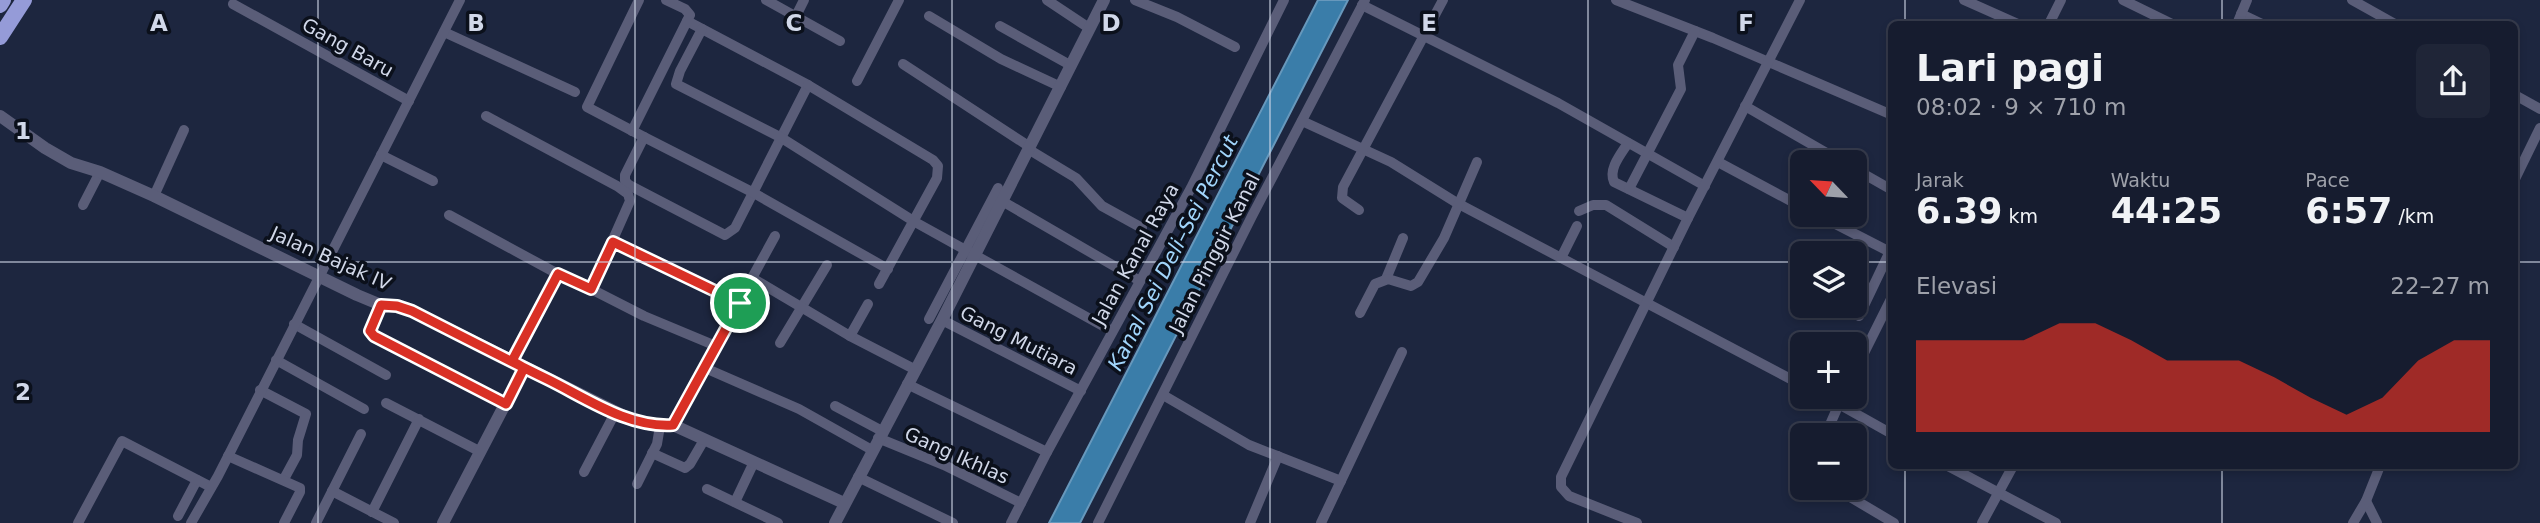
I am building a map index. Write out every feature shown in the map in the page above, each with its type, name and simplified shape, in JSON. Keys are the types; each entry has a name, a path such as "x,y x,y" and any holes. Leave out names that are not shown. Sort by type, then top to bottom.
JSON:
{"highway":[{"path":"0,5 3,0"},
{"path":"0,37 24,0"}],"street":[{"path":"191,523 228,456 460,0"},
{"path":"639,0 587,106 752,192 888,269"},
{"path":"632,131 687,21 689,12 666,0"},
{"path":"766,0 840,41"},
{"path":"796,16 804,0"},
{"path":"857,81 899,0"},
{"path":"1047,0 1088,28"},
{"path":"837,522 858,477 916,370 936,320 971,252 1002,201 1104,0"},
{"path":"1135,0 1235,47"},
{"name":"Jalan Kanal Raya","path":"1012,523 1047,452 1202,167 1284,0"},
{"path":"1359,210 1344,201 1341,195 1343,187 1443,0"},
{"path":"1616,0 1888,113"},
{"path":"1637,523 1569,495 1563,490 1561,480 1688,218 1800,0"},
{"path":"1964,0 2011,21"},
{"path":"2050,21 2061,0"},
{"path":"2123,0 2166,21"},
{"path":"2238,21 2247,0"},
{"path":"2351,0 2390,21"},
{"path":"1364,3 1558,103 1705,186"},
{"name":"Jalan Pinggir Kanal","path":"1098,523 1252,216 1364,3"},
{"name":"Gang Baru","path":"240,4 409,101"},
{"path":"2241,14 2256,21"},
{"path":"929,16 1001,59 1060,87"},
{"path":"687,21 808,85 936,162 937,178 879,284"},
{"path":"1000,26 1070,65"},
{"path":"702,29 676,83 780,137 915,222 1112,331"},
{"path":"1629,189 1681,89 1678,65 1695,31"},
{"path":"444,32 575,92"},
{"path":"903,65 1076,178 1102,206 1142,228"},
{"path":"644,138 625,175 625,181 636,191 693,220 722,234 730,234 808,85"},
{"path":"2518,97 2540,109"},
{"path":"1745,106 1821,150"},
{"name":"Jalan Bajak IV","path":"0,116 56,156 100,172 318,277 381,305 412,311 615,412 641,422 666,425 704,440 845,503"},
{"path":"485,116 625,191 629,197 629,206 591,289"},
{"path":"1303,121 1391,162 1457,203 1790,379"},
{"path":"2518,173 2540,128"},
{"path":"154,197 184,130"},
{"path":"1628,143 1613,168 1611,176 1614,182 1688,218"},
{"path":"381,155 433,181"},
{"path":"1360,313 1375,284 1386,279 1411,286 1418,282 1444,239 1476,162"},
{"path":"1718,162 1790,200"},
{"path":"83,205 100,172"},
{"path":"1867,176 1888,188"},
{"path":"971,252 998,188"},
{"path":"1002,201 1140,281"},
{"path":"1579,211 1593,205 1606,205 1674,247"},
{"path":"449,215 558,274 644,316 716,346"},
{"path":"1561,258 1577,226"},
{"path":"1845,228 1888,249"},
{"path":"637,484 666,425 705,368 775,236"},
{"path":"1386,279 1403,238"},
{"path":"613,242 740,303"},
{"path":"1867,300 1888,256"},
{"path":"780,343 827,265"},
{"path":"512,361 558,274"},
{"path":"752,278 850,336 916,370"},
{"path":"850,336 868,304"},
{"path":"1867,347 1888,304"},
{"path":"381,305 370,328 372,335 506,404"},
{"name":"Gang Mutiara","path":"936,320 1081,391"},
{"path":"294,324 386,375"},
{"path":"1321,523 1402,352"},
{"path":"276,360 364,409"},
{"path":"443,523 524,368"},
{"path":"705,368 878,440"},
{"path":"907,384 1047,452"},
{"path":"260,390 306,414 297,454 284,479"},
{"path":"1163,395 1249,445 1341,481"},
{"path":"386,403 479,451"},
{"path":"835,405 878,440"},
{"path":"1853,409 1888,431"},
{"path":"584,472 615,412"},
{"path":"377,517 419,419"},
{"path":"316,523 361,434"},
{"path":"652,453 685,468 704,440"},
{"name":"Gang Ikhlas","path":"878,440 944,465 1021,503"},
{"path":"78,523 122,441 211,487"},
{"path":"228,456 284,479 301,490 284,523"},
{"path":"1250,523 1278,456"},
{"path":"735,502 754,462"},
{"path":"1953,469 2056,523"},
{"path":"1982,523 2012,469"},
{"path":"2353,523 2366,501 2379,469"},
{"path":"858,477 953,523"},
{"path":"178,516 197,481"},
{"path":"708,489 778,523"},
{"path":"332,491 377,517 394,523"},
{"path":"1855,500 1894,523"},
{"path":"2366,501 2377,523"}],"water":[{"path":"1318,0 1348,0 1080,523 1049,523"}],"route":[{"path":"740,303 613,242 591,289 558,274 512,361 524,368 506,404 372,335 370,331 381,305 404,308 524,368 628,418 660,426 673,425 740,303"}],"water label":[{"name":"Kanal Sei Deli–Sei Percut","path":"1173,253"}]}
